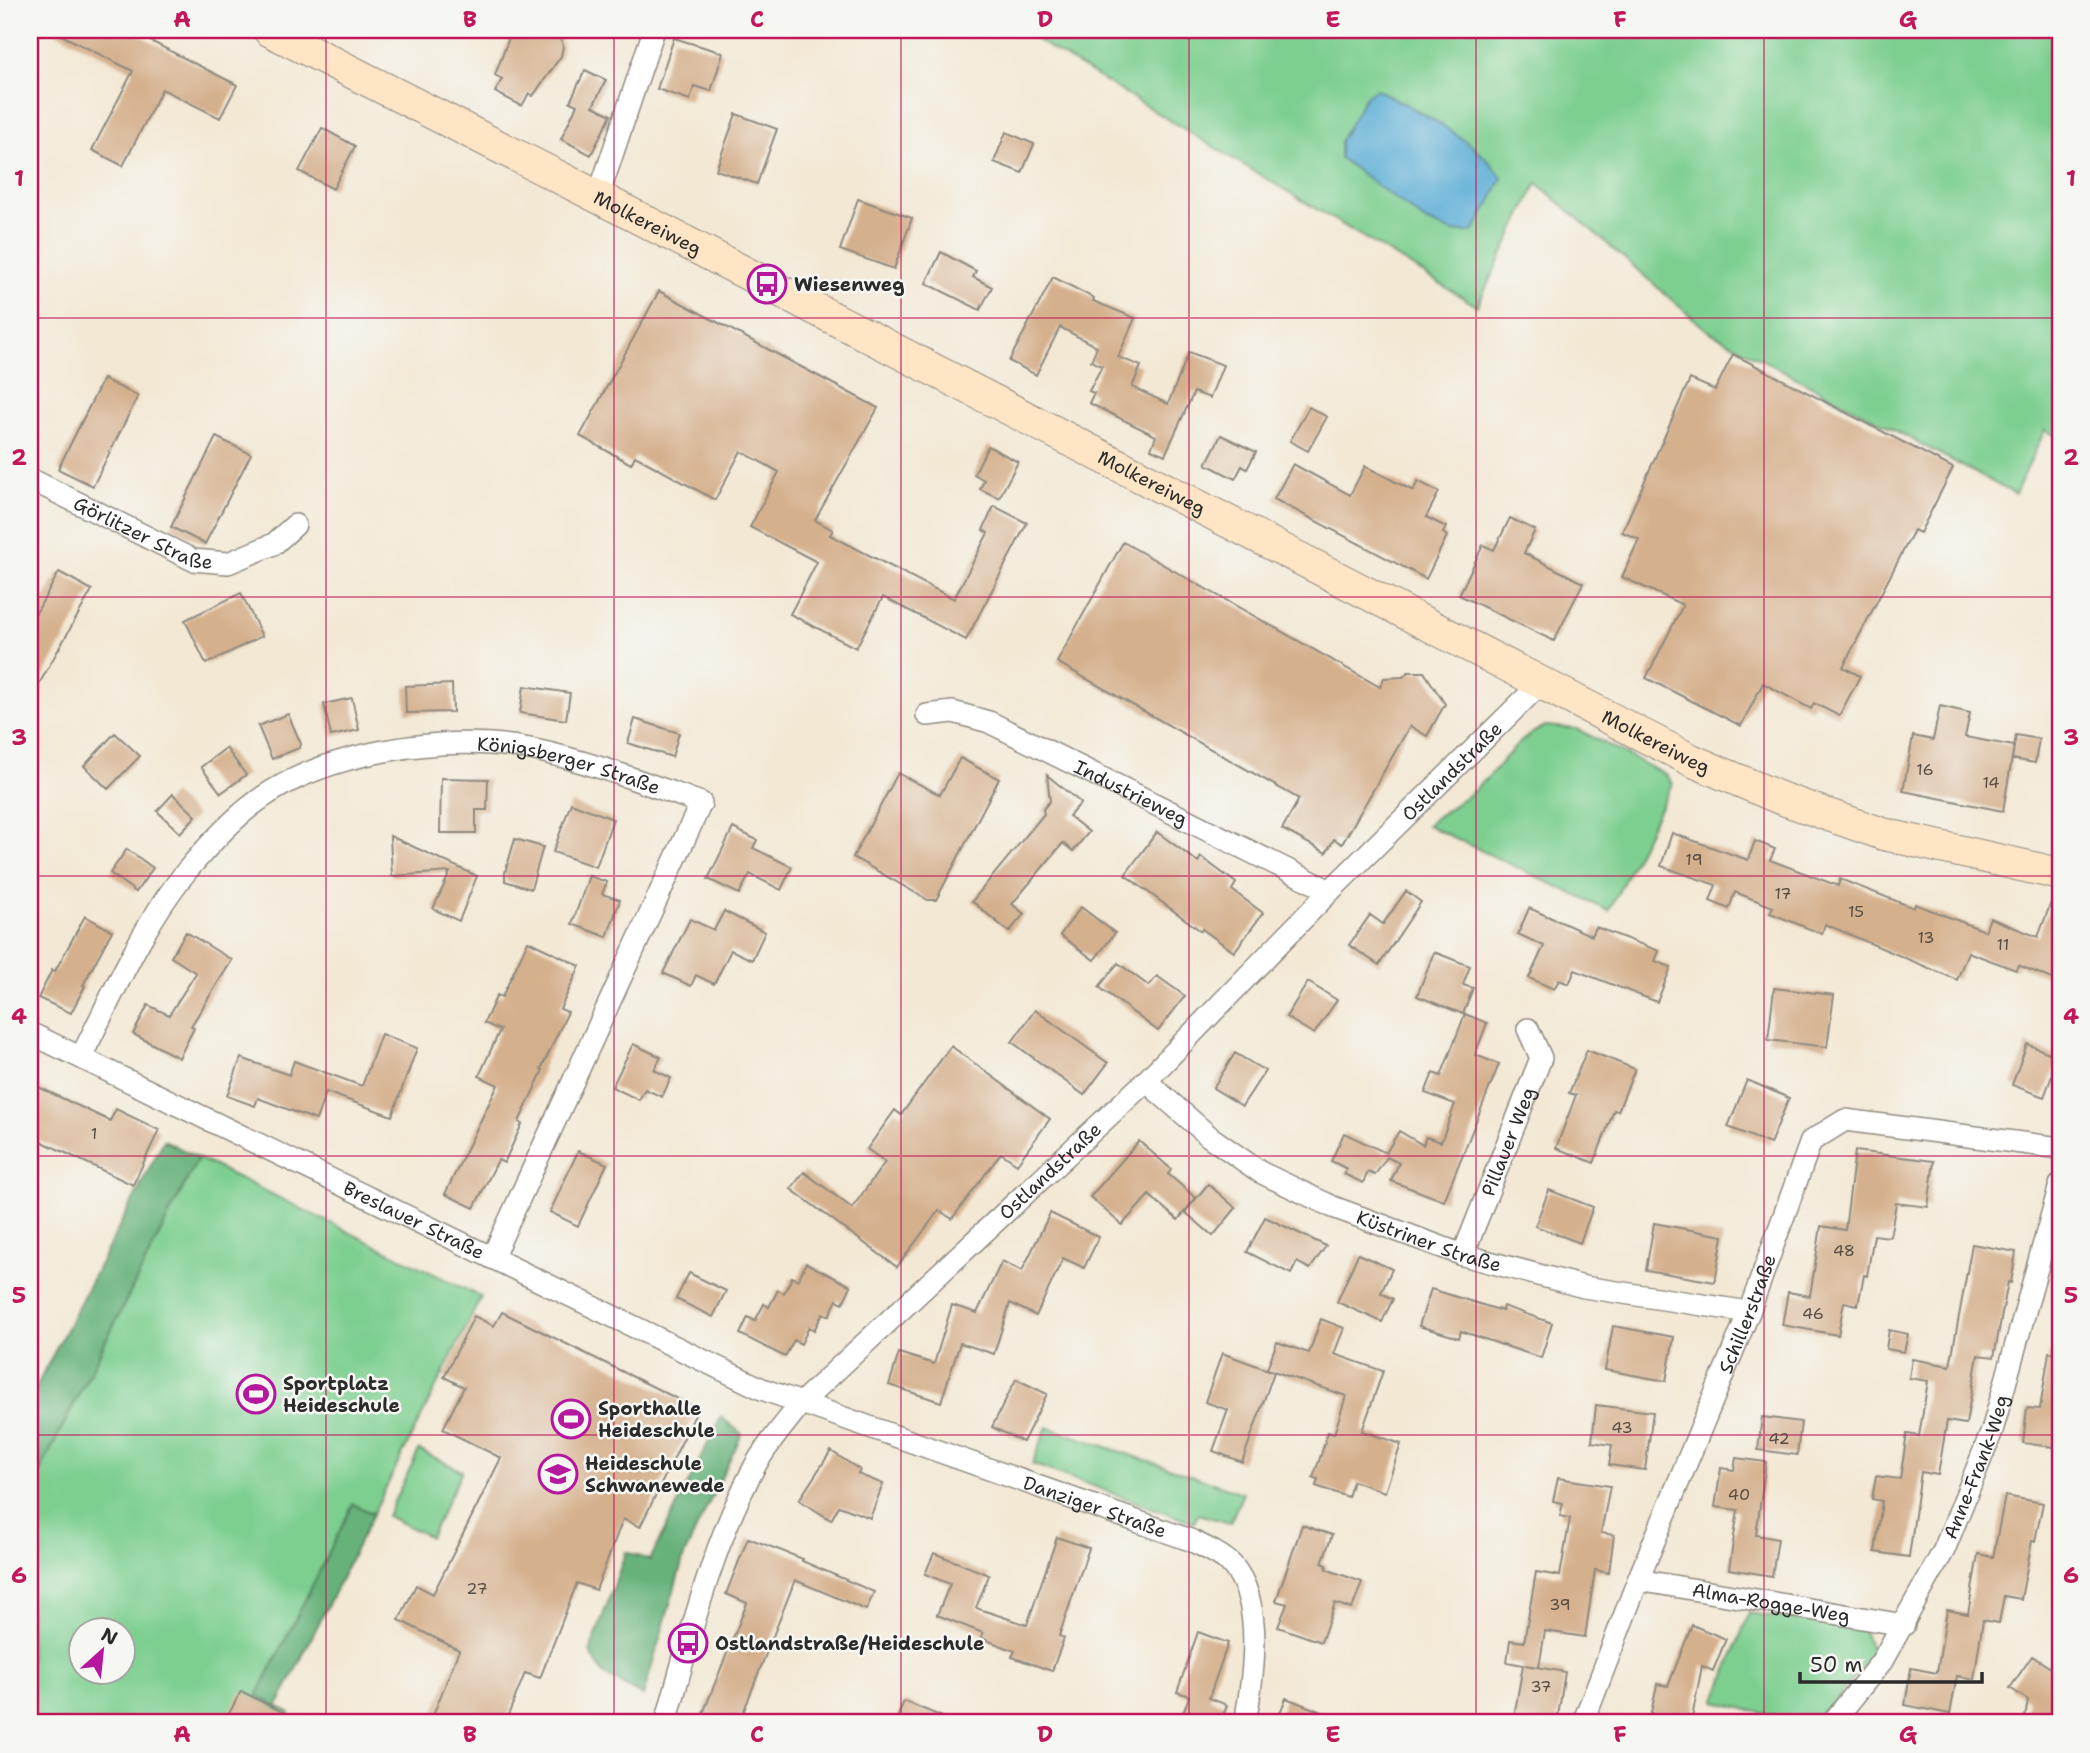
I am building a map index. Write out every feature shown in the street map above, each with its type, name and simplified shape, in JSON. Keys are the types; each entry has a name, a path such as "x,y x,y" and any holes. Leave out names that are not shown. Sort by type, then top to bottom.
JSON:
{"main road":[{"name":"Molkereiweg","path":"269,30 1691,760 1780,798 1883,834 2060,874"}],"street":[{"path":"598,197 654,30"},
{"name":"Görlitzer Straße","path":"30,479 193,560 228,563 274,544 295,525"},
{"name":"Ostlandstraße","path":"666,1723 704,1586 729,1522 757,1462 801,1403 1146,1082 1330,891 1541,683"},
{"name":"Industrieweg","path":"927,715 953,712 989,722 1330,891"},
{"name":"Königsberger Straße","path":"81,1057 147,929 184,874 256,801 290,781 380,751 441,744 491,744 566,757 701,803 492,1258"},
{"name":"Pillauer Weg","path":"1463,1255 1541,1058 1528,1029"},
{"name":"Breslauer Straße","path":"30,1033 762,1389 801,1403"},
{"name":"Küstriner Straße","path":"1146,1082 1210,1137 1260,1172 1333,1207 1463,1255 1584,1287 1749,1311"},
{"name":"Schillerstraße","path":"1583,1723 1749,1311 1811,1141 1845,1120 2060,1148"},
{"name":"Anne-Frank-Weg","path":"1832,1723 1882,1661 1944,1550 1992,1431 2060,1185"},
{"name":"Danziger Straße","path":"801,1403 1190,1540 1232,1565 1245,1586 1253,1619 1253,1678 1245,1723"},
{"name":"Alma-Rogge-Weg","path":"1639,1580 1904,1625"}],"green space":[{"path":"1020,30 2060,30 2060,438 2045,430 2015,494 1708,331 1537,183 1477,306"},
{"path":"1546,726 1577,729 1666,775 1672,784 1609,911 1427,825 1481,784 1524,739"},
{"path":"164,1140 198,1158 30,1491 30,1399"},
{"name":"Sportplatz Heideschule","path":"198,1158 481,1297 277,1706 290,1713 285,1723 30,1723 30,1491"},
{"path":"721,1417 742,1434 685,1553 643,1696 603,1674 590,1652 626,1552 650,1560"},
{"path":"1047,1427 1243,1493 1230,1523 1198,1514 1194,1523 1032,1464"},
{"path":"419,1450 462,1471 430,1537 387,1516"},
{"path":"353,1504 373,1514 277,1707 257,1696"},
{"path":"1749,1613 1863,1629 1873,1653 1818,1723 1806,1723 1715,1702"}],"water":[{"path":"1376,89 1427,116 1462,139 1492,165 1502,178 1473,232 1453,232 1427,222 1340,158 1340,141 1366,96"}],"building":[{"path":"51,30 129,30 237,85 220,118 162,89 123,166 92,150 133,71"},
{"path":"512,30 558,30 563,46 561,56 533,96 529,93 522,106 495,92 502,79 495,75"},
{"path":"674,38 723,53 711,91 694,86 690,100 657,89"},
{"path":"585,70 606,80 593,106 611,115 591,155 561,139 577,105 570,102"},
{"path":"736,114 777,129 757,184 716,170"},
{"path":"322,128 355,146 333,189 299,171"},
{"path":"1006,132 1034,144 1022,173 994,162"},
{"path":"858,199 912,218 894,269 840,250"},
{"path":"941,252 976,271 973,277 992,287 980,310 926,283"},
{"path":"1053,277 1094,298 1093,301 1135,318 1118,357 1141,366 1132,387 1168,404 1189,352 1223,365 1210,398 1194,392 1165,455 1151,449 1156,436 1089,403 1094,393 1089,391 1102,366 1091,361 1097,347 1060,327 1036,375 1009,361"},
{"path":"659,291 878,408 815,520 833,530 830,535 954,599 988,533 983,530 994,506 1027,523 966,640 883,597 856,648 790,614 817,562 750,527 779,472 741,451 715,500 635,456 631,464 580,436"},
{"path":"1733,354 1953,468 1920,533 1914,530 1843,667 1860,676 1839,716 1814,703 1811,709 1763,683 1741,726 1646,678 1683,605 1622,577 1639,539 1622,532 1690,379 1715,390"},
{"path":"103,379 138,396 93,486 58,469"},
{"path":"1309,407 1327,417 1308,451 1290,441"},
{"path":"1221,435 1256,452 1247,469 1242,466 1235,479 1206,464"},
{"path":"216,437 251,454 205,544 171,527"},
{"path":"988,446 1018,462 999,498 980,489 984,480 974,474"},
{"path":"1293,464 1350,495 1365,466 1413,491 1418,481 1439,492 1426,517 1446,527 1443,533 1447,536 1426,579 1274,499"},
{"path":"1510,518 1535,530 1524,553 1583,583 1554,641 1459,595 1483,545 1494,550"},
{"path":"1123,542 1380,687 1384,678 1403,677 1408,672 1424,672 1445,704 1427,736 1410,726 1342,844 1334,839 1326,853 1282,829 1299,799 1057,662"},
{"path":"59,572 92,590 30,700 30,624"},
{"path":"241,593 262,636 206,664 185,620"},
{"path":"452,684 453,712 406,713 405,686"},
{"path":"524,686 570,693 566,720 520,713"},
{"path":"352,698 359,730 331,736 324,704"},
{"path":"1940,706 1970,713 1965,737 2014,746 2003,811 1903,791 1913,736 1933,740"},
{"path":"288,714 301,744 299,748 272,759 258,726"},
{"path":"635,719 679,733 672,757 628,743"},
{"path":"115,733 140,756 108,789 84,766"},
{"path":"2016,735 2039,739 2035,763 2012,759"},
{"path":"226,748 246,775 221,793 201,767"},
{"path":"960,758 999,779 936,900 928,900 853,857 898,773 940,795"},
{"path":"1047,775 1081,803 1069,816 1089,832 1073,851 1063,843 1012,904 1024,914 1009,932 972,901 1044,814 1043,809 1050,801"},
{"path":"441,778 488,779 487,810 476,810 476,833 440,833"},
{"path":"173,794 196,816 180,833 157,811"},
{"path":"571,803 613,819 596,867 553,852"},
{"path":"733,828 757,840 753,848 792,867 781,890 750,874 739,894 708,879"},
{"path":"1157,832 1198,862 1201,857 1236,883 1232,890 1263,913 1234,952 1125,875"},
{"path":"1672,833 1748,860 1755,841 1775,849 1770,860 1838,886 1840,879 1914,908 1915,904 1985,931 1990,918 2038,937 2055,892 2060,892 2060,982 2018,965 2016,970 1968,952 1957,980 1825,924 1822,934 1770,913 1773,907 1735,892 1729,909 1710,901 1716,885 1661,866"},
{"path":"390,836 477,876 459,921 433,909 450,872 392,876"},
{"path":"515,839 543,847 531,889 505,881"},
{"path":"127,849 153,868 136,892 110,873"},
{"path":"589,876 607,882 602,894 620,900 607,937 572,924"},
{"path":"1406,891 1421,902 1379,965 1349,945 1370,915 1383,924"},
{"path":"1081,907 1115,933 1094,960 1060,935"},
{"path":"1529,908 1592,936 1596,927 1659,951 1655,961 1671,967 1657,1002 1575,970 1569,984 1559,980 1554,989 1529,978 1544,946 1518,934"},
{"path":"724,911 765,932 752,960 731,950 714,984 696,975 691,986 663,973 690,919 714,930"},
{"path":"85,916 112,931 71,1013 38,998"},
{"path":"186,932 232,960 191,1026 194,1028 179,1058 133,1034 148,1005 169,1015 196,973 171,957"},
{"path":"528,941 580,966 560,1009 568,1012 519,1122 522,1124 504,1163 498,1160 474,1208 445,1194 498,1085 479,1076 500,1030 484,1023 497,995 502,997"},
{"path":"1434,952 1470,966 1463,985 1473,988 1463,1014 1417,996"},
{"path":"1118,963 1149,986 1157,976 1185,996 1158,1031 1099,987"},
{"path":"1308,982 1337,1000 1314,1034 1286,1017"},
{"path":"1774,988 1834,995 1827,1047 1768,1040"},
{"path":"1035,1010 1108,1063 1084,1095 1012,1042"},
{"path":"1465,1014 1487,1023 1475,1055 1499,1064 1444,1201 1391,1181 1399,1163 1387,1157 1375,1175 1368,1172 1363,1183 1344,1174 1347,1169 1331,1161 1344,1133 1386,1153 1399,1131 1423,1145 1426,1137 1441,1142 1455,1104 1425,1093 1433,1073 1441,1076"},
{"path":"381,1034 417,1048 392,1116 326,1092 316,1120 258,1098 255,1106 227,1096 241,1058 289,1075 294,1061 362,1086"},
{"path":"633,1044 661,1057 654,1070 671,1078 662,1097 645,1089 639,1100 612,1087"},
{"path":"2027,1044 2059,1057 2044,1097 2012,1085"},
{"path":"951,1046 1050,1119 1017,1164 1001,1153 952,1219 939,1210 897,1267 791,1189 804,1172 852,1208 885,1162 867,1149 895,1110 901,1115"},
{"path":"1587,1050 1635,1069 1618,1111 1614,1110 1594,1163 1556,1148 1576,1095 1569,1093"},
{"path":"1235,1053 1265,1071 1242,1106 1213,1088"},
{"path":"1747,1080 1789,1098 1770,1144 1728,1127"},
{"path":"30,1083 110,1121 116,1109 159,1130 133,1185 30,1136"},
{"path":"1139,1141 1171,1169 1168,1174 1196,1198 1178,1220 1149,1195 1122,1225 1090,1197"},
{"path":"578,1151 607,1164 578,1226 550,1212"},
{"path":"1855,1151 1934,1161 1928,1207 1896,1203 1890,1237 1874,1235 1867,1276 1864,1275 1858,1305 1844,1302 1838,1335 1782,1325 1788,1292 1810,1296 1821,1226 1845,1230"},
{"path":"1208,1184 1236,1208 1213,1236 1185,1212"},
{"path":"1549,1190 1593,1207 1580,1243 1535,1226"},
{"path":"1050,1213 1099,1237 1084,1268 1063,1258 1036,1316 1010,1303 994,1354 960,1343 941,1402 889,1385 899,1353 934,1364 952,1305 977,1313 1002,1261 1022,1271"},
{"path":"1265,1217 1326,1246 1310,1269 1297,1262 1291,1274 1247,1252"},
{"path":"1654,1223 1723,1236 1715,1282 1646,1270"},
{"path":"1972,1244 2016,1252 1994,1357 1978,1355 1966,1424 1947,1421 1938,1475 1921,1472 1909,1557 1875,1552 1882,1501 1872,1499 1876,1476 1900,1479 1907,1434 1919,1436 1928,1381 1909,1378 1912,1359 1950,1366"},
{"path":"1358,1254 1392,1269 1381,1293 1393,1299 1382,1322 1337,1302"},
{"path":"806,1263 851,1286 843,1303 837,1300 829,1316 823,1313 814,1330 809,1327 801,1344 794,1340 785,1357 740,1334 748,1317 755,1321 764,1304 769,1307 778,1290 784,1293 792,1277 798,1280"},
{"path":"689,1273 726,1291 713,1317 676,1299"},
{"path":"1431,1289 1502,1311 1503,1306 1552,1323 1541,1358 1461,1331 1459,1338 1419,1326"},
{"path":"502,1312 698,1409 640,1527 623,1519 596,1590 577,1583 540,1678 525,1673 505,1723 430,1723 459,1650 399,1620 416,1585 433,1594 501,1458 443,1429 464,1387 444,1377 474,1316 494,1326"},
{"path":"1321,1319 1344,1328 1334,1354 1383,1371 1362,1431 1401,1444 1385,1492 1353,1481 1348,1497 1316,1486 1318,1479 1313,1478 1328,1432 1334,1434 1346,1396 1267,1369 1277,1342 1309,1353"},
{"path":"1613,1326 1674,1337 1666,1381 1605,1370"},
{"path":"1889,1330 1908,1334 1904,1352 1886,1349"},
{"path":"2049,1352 2060,1353 2060,1448 2023,1443 2027,1408 2040,1409"},
{"path":"1222,1353 1274,1372 1242,1462 1213,1451 1228,1410 1205,1402"},
{"path":"1016,1379 1047,1394 1023,1442 992,1427"},
{"path":"1596,1405 1653,1412 1645,1470 1609,1465 1612,1445 1592,1442"},
{"path":"1762,1417 1801,1422 1797,1455 1758,1450"},
{"path":"831,1451 860,1470 858,1474 883,1484 870,1518 839,1506 831,1520 799,1500"},
{"path":"1736,1458 1766,1462 1756,1535 1778,1539 1772,1576 1729,1569 1738,1510 1715,1507 1721,1468 1734,1470"},
{"path":"1558,1478 1610,1486 1601,1533 1614,1535 1609,1573 1595,1570 1585,1637 1545,1631 1539,1667 1525,1665 1565,1672 1557,1723 1513,1723 1523,1665 1507,1662 1510,1640 1524,1642 1536,1572 1560,1576 1570,1518 1560,1516 1563,1503 1553,1501"},
{"path":"2005,1496 2043,1503 2035,1541 2032,1541 2021,1599 2004,1596 1999,1623 1983,1620 1974,1679 1957,1676 1950,1714 1905,1705 1911,1668 1937,1673 1947,1610 1968,1614 1978,1554 1993,1557"},
{"path":"1302,1525 1332,1535 1322,1563 1327,1565 1326,1569 1362,1582 1352,1609 1335,1603 1321,1642 1278,1627 1287,1604 1276,1601"},
{"path":"1057,1537 1089,1548 1059,1636 1064,1638 1052,1671 1012,1657 1015,1651 981,1638 983,1633 937,1615 950,1584 925,1574 934,1553 989,1575 976,1608 1027,1625"},
{"path":"748,1538 803,1559 802,1561 874,1592 866,1610 795,1580 739,1723 720,1723 702,1716 747,1603 726,1594"},
{"path":"1692,1625 1726,1639 1713,1671 1702,1666 1691,1723 1650,1718 1657,1684 1668,1686"},
{"path":"1198,1632 1228,1643 1209,1698 1227,1705 1220,1723 1180,1723 1189,1696 1177,1692"},
{"path":"2032,1656 2060,1674 2060,1723 2024,1723 2028,1700 2010,1688"},
{"path":"241,1691 304,1723 224,1723"},
{"path":"1286,1698 1347,1722 1347,1723 1276,1723"},
{"path":"904,1701 957,1723 895,1723"}],"place":[{"name":"Wiesenweg","path":"767,284"},
{"name":"Sportplatz Heideschule","path":"256,1394"},
{"name":"Sporthalle Heideschule","path":"571,1419"},
{"name":"Heideschule Schwanewede","path":"558,1474"},
{"name":"Ostlandstraße/Heideschule","path":"688,1643"}]}
